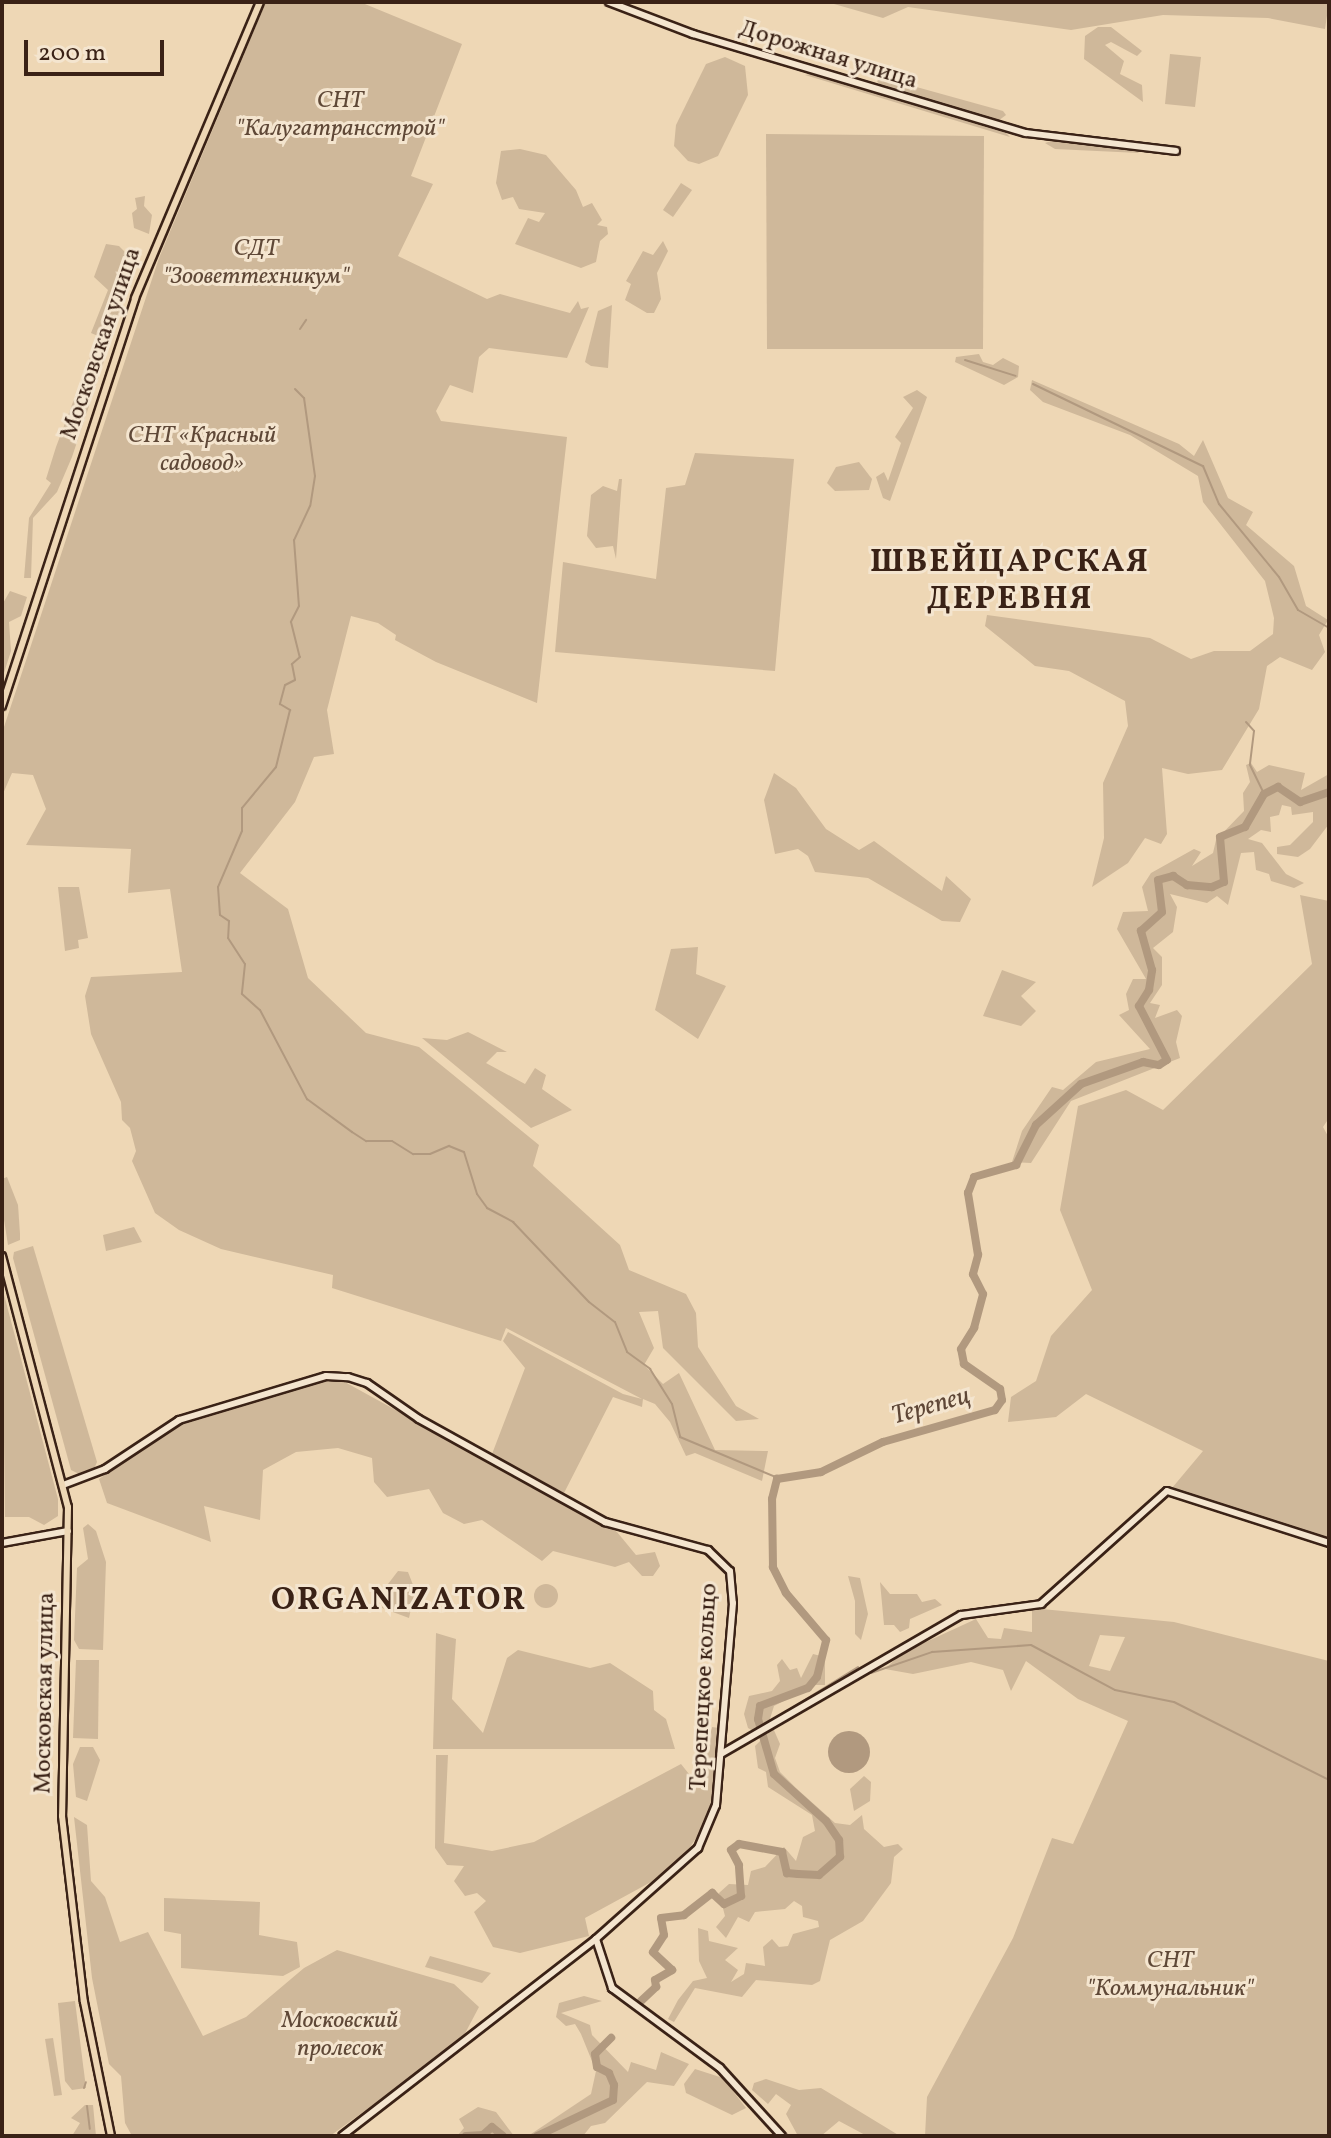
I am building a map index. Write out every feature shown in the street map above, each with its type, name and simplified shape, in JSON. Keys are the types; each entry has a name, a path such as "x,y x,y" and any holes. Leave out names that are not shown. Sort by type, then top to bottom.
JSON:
{"main road":[{"name":"Московская улица","path":"2,706 134,300 260,2"},
{"name":"Московская улица","path":"2,1256 63,1485 68,1531 62,1816 84,2002 111,2136"}],"street":[{"name":"Дорожная улица","path":"609,2 693,34 1041,135 1176,151"},
{"name":"Терепецкое кольцо","path":"63,1485 105,1469 179,1420 326,1376 367,1383 419,1419 619,1529 697,1545 719,1555 730,1571 733,1603 716,1805 698,1848 596,1939 342,2136"},
{"path":"721,1754 961,1615 1041,1604 1167,1491 1329,1543"},
{"path":"2,1535 11,1537 68,1531"},
{"path":"2,1543 11,1537"},
{"path":"596,1939 612,1988 720,2068 782,2136"}],"green space":[{"path":"266,2 360,2 462,44 411,176 433,184 398,256 487,299 500,294 570,313 578,301 581,309 589,307 567,358 489,348 479,357 473,393 450,385 436,411 441,421 567,437 537,703 436,662 395,640 396,635 378,623 351,616 327,710 334,754 314,757 295,802 240,873 288,909 308,978 366,1033 419,1047 539,1145 533,1166 620,1245 629,1270 686,1294 696,1313 698,1347 736,1406 759,1419 736,1421 663,1348 658,1311 639,1312 654,1348 644,1365 663,1384 679,1373 715,1450 768,1451 762,1481 695,1453 686,1456 670,1422 655,1404 643,1399 642,1407 613,1397 564,1493 492,1454 525,1368 503,1341 508,1332 623,1394 642,1399 506,1328 501,1341 332,1288 333,1275 221,1249 179,1230 155,1213 132,1161 136,1151 130,1128 122,1120 121,1102 91,1034 85,996 91,977 182,972 170,889 128,893 131,849 26,845 46,809 33,775 12,773 2,796 2,733 159,258"},
{"path":"1329,2 1325,29 1268,18 1163,15 1071,30 908,7 883,18 834,4"},
{"path":"1098,27 1111,27 1142,51 1137,56 1111,42 1105,45 1124,61 1120,74 1142,85 1143,102 1084,59 1085,36"},
{"path":"1170,54 1201,57 1195,107 1165,104"},
{"path":"725,57 745,66 748,95 718,156 699,164 688,161 674,146 676,125 706,64"},
{"path":"811,74 1006,133 1010,137 805,75"},
{"path":"884,78 1003,111 1006,115 998,121 881,86 877,81"},
{"path":"766,134 984,136 983,349 767,349"},
{"path":"1051,141 1135,150 1139,153 1055,149 1045,143"},
{"path":"520,149 546,155 576,190 583,207 592,203 602,220 597,225 607,227 608,234 600,241 596,262 581,268 515,244 528,218 539,222 545,213 519,209 513,197 502,200 496,183 501,151"},
{"path":"681,183 692,190 673,217 663,210"},
{"path":"145,196 144,206 152,215 149,234 134,228 132,213 137,209 135,198"},
{"path":"663,241 668,251 657,273 661,299 654,313 647,313 625,300 631,284 626,281 643,251 653,255"},
{"path":"106,244 119,246 129,256 134,275 128,293 120,292 120,313 72,457 57,492 33,518 31,578 24,578 29,518 51,483 46,479 56,447 98,336 91,333 108,290 94,277"},
{"path":"612,305 608,368 591,366 585,362 598,311"},
{"path":"979,354 983,362 993,365 1003,358 1019,366 1018,377 1004,385 955,362 956,357"},
{"path":"1032,380 1179,444 1194,456 1203,440 1228,498 1253,512 1246,525 1294,566 1306,606 1328,620 1319,635 1325,652 1312,670 1280,657 1267,666 1259,709 1222,770 1188,774 1162,768 1167,834 1161,844 1145,838 1128,863 1092,887 1104,838 1103,783 1128,726 1125,701 1069,671 1035,666 985,626 987,615 1150,638 1191,659 1214,651 1250,651 1273,634 1274,618 1265,581 1203,502 1198,476 1130,435 1043,402 1030,390"},
{"path":"917,390 927,397 890,501 883,498 876,477 884,472 888,481 901,443 895,437 913,408 903,397"},
{"path":"695,453 794,459 775,671 555,652 563,562 656,579 666,488 685,485"},
{"path":"859,462 872,479 869,490 835,491 827,483 836,467"},
{"path":"619,479 622,479 616,559 613,546 596,548 587,536 591,495 603,486 617,491"},
{"path":"10,591 27,597 21,616 9,622 11,651 2,679 2,605"},
{"path":"1251,763 1257,772 1269,765 1305,773 1301,790 1329,774 1329,824 1310,849 1298,857 1277,854 1277,847 1290,845 1313,822 1313,812 1292,815 1291,807 1282,805 1279,815 1270,817 1271,832 1261,830 1248,839 1262,843 1286,874 1304,883 1294,888 1271,881 1269,874 1256,870 1254,852 1241,853 1228,905 1217,896 1207,903 1170,894 1177,907 1173,932 1153,948 1162,957 1162,985 1150,1003 1160,1005 1155,1018 1177,1010 1182,1016 1176,1042 1180,1058 1071,1101 1031,1163 1012,1162 1022,1131 1052,1087 1063,1090 1096,1062 1150,1049 1119,1015 1129,1010 1126,994 1133,979 1146,979 1117,929 1123,912 1148,911 1142,887 1151,873 1194,849 1201,852 1192,866 1213,853 1216,840 1244,811 1243,793 1250,782 1246,765"},
{"path":"774,773 796,788 826,829 859,850 874,841 942,891 946,876 971,899 960,922 942,921 868,878 815,872 808,856 798,849 775,854 764,800"},
{"path":"58,887 79,887 88,938 78,940 79,948 65,951"},
{"path":"1300,895 1329,901 1329,1118 1323,1127 1329,1138 1329,1540 1172,1488 1203,1451 1086,1394 1056,1417 1008,1422 1011,1397 1036,1381 1051,1336 1092,1290 1060,1210 1078,1106 1126,1090 1163,1110 1312,964"},
{"path":"698,947 696,974 726,986 698,1039 655,1010 671,949"},
{"path":"1002,970 1036,982 1021,996 1036,1011 1021,1026 983,1016"},
{"path":"468,1032 507,1052 497,1052 486,1063 525,1084 535,1068 546,1075 542,1089 572,1110 531,1128 422,1038 447,1040"},
{"path":"7,1177 18,1205 20,1234 20,1240 8,1245 2,1207 2,1179"},
{"path":"134,1227 142,1242 106,1251 103,1235"},
{"path":"33,1246 97,1462 94,1469 79,1474 71,1470 13,1258 14,1252"},
{"path":"2,1287 58,1499 58,1516 44,1525 29,1517 5,1517"},
{"path":"343,1381 617,1532 636,1555 655,1552 660,1566 653,1576 642,1576 629,1562 615,1567 553,1551 542,1561 482,1520 464,1524 443,1513 429,1489 387,1497 374,1482 372,1458 338,1448 296,1452 263,1470 260,1520 204,1506 211,1542 107,1503 99,1479 171,1428 323,1382"},
{"path":"88,1524 96,1531 106,1562 103,1650 79,1649 74,1640 77,1568 88,1559 83,1528"},
{"path":"398,1571 408,1572 415,1590 409,1618 382,1608 388,1584"},
{"path":"848,1576 860,1578 868,1614 861,1640 855,1634 855,1601"},
{"path":"880,1582 890,1594 917,1594 922,1602 935,1599 942,1605 910,1619 909,1628 900,1632 894,1625 884,1625"},
{"path":"546,1584 554,1588 558,1596 554,1604 546,1608 538,1604 534,1596 538,1588"},
{"name":"СНТ \"Коммунальник\"","path":"1032,1608 1174,1622 1329,1661 1329,2136 925,2136 927,2097 1013,1938 1052,1838 1073,1844 1128,1721 1078,1699 1026,1661 1011,1691 1003,1670 971,1662 913,1674 885,1669 902,1653 976,1619 988,1638 1001,1639 1004,1628 1032,1632","holes":["1100,1635 1125,1637 1110,1671 1089,1666"]},
{"path":"436,1633 456,1639 452,1699 483,1733 507,1658 518,1650 590,1668 610,1663 653,1691 654,1710 666,1719 675,1749 433,1749"},
{"path":"813,1654 825,1657 825,1685 815,1685 774,1706 769,1722 755,1732 748,1728 744,1714 749,1696 772,1691 780,1681 777,1665 782,1659 790,1670 797,1668 801,1678"},
{"path":"76,1660 99,1660 98,1739 73,1738"},
{"path":"712,1727 719,1728 709,1819 690,1847 651,1882 585,1918 589,1936 520,1953 493,1947 474,1912 486,1901 477,1893 465,1896 454,1881 464,1866 447,1865 435,1848 436,1755 448,1755 444,1843 492,1851 534,1842 681,1764 693,1779 701,1775"},
{"path":"773,1728 780,1744 775,1758 780,1772 796,1788 835,1823 850,1825 862,1815 864,1829 884,1847 898,1844 903,1849 894,1857 891,1883 863,1921 830,1940 820,1981 812,1985 756,1980 742,1997 695,1988 674,2022 668,2019 678,2000 693,1981 707,1978 699,1961 698,1928 708,1931 709,1941 738,1948 725,1960 738,1970 731,1982 744,1974 746,1963 765,1966 763,1947 772,1939 779,1947 788,1946 793,1934 819,1927 818,1921 803,1917 802,1906 794,1901 785,1909 755,1912 749,1922 738,1917 726,1938 716,1927 725,1916 719,1893 729,1884 748,1885 751,1871 765,1867 784,1847 796,1861 803,1837 815,1831 812,1815 768,1787 766,1772 758,1768 755,1746"},
{"path":"80,1747 93,1747 100,1760 87,1801 76,1797 73,1764"},
{"path":"864,1776 871,1782 870,1801 854,1811 850,1789"},
{"name":"Московский пролесок","path":"74,1817 87,1825 91,1881 105,1897 120,1942 148,1932 203,2036 246,2017 304,1968 337,1950 454,1984 479,2007 461,2041 330,2136 132,2136 125,2123 121,2076 109,2064 92,1978"},
{"path":"164,1898 260,1902 259,1935 297,1942 300,1967 283,1976 181,1968 181,1934 164,1931"},
{"path":"430,1956 491,1973 482,1983 425,1967"},
{"path":"584,1996 602,2001 561,2013 590,2025 592,2035 628,2072 631,2062 656,2070 661,2052 689,2064 674,2086 647,2082 605,2123 591,2126 583,2136 528,2136 591,2094 596,2071 581,2034 575,2024 566,2026 556,2017 559,2003"},
{"path":"75,2001 86,2088 72,2090 65,2081 58,2003"},
{"path":"53,2038 62,2095 54,2096 45,2039"},
{"path":"695,2069 723,2078 746,2108 732,2115 686,2093 684,2084"},
{"path":"766,2079 799,2090 821,2088 900,2136 867,2136 839,2121 821,2136 798,2136 786,2114 791,2105 776,2094 768,2104 752,2090 754,2083"},
{"path":"85,2105 93,2105 96,2136 72,2136 80,2123 71,2118"},
{"path":"478,2107 496,2112 514,2136 457,2136 464,2128 459,2119"}],"shaded area":[{"path":"849,1731 864,1737 870,1752 864,1767 849,1773 834,1767 828,1752 834,1737"}],"waterway":[{"path":"300,329 306,320"},
{"path":"965,360 1016,376"},
{"path":"1033,384 1203,466 1219,504 1279,577 1298,610 1329,628"},
{"path":"295,389 304,398 315,476 310,506 294,540 299,606 291,622 300,657 292,664 295,680 285,685 280,704 290,710 276,767 242,808 242,831 218,887 220,915 229,921 228,938 245,964 242,994 260,1010 307,1099 352,1132 366,1141 392,1141 413,1154 430,1154 449,1146 464,1152 477,1194 487,1208 513,1222 589,1302 615,1322 627,1352 650,1369 672,1404 680,1437 778,1478"},
{"path":"1246,722 1254,731 1250,765 1264,794"},
{"name":"Терепец","path":"641,2001 656,1987 655,1980 672,1970 653,1952 664,1935 661,1918 684,1915 712,1893 724,1904 741,1896 739,1865 731,1850 739,1844 782,1852 787,1873 819,1875 840,1857 839,1840 826,1821 774,1774 758,1719 760,1706 808,1688 817,1677 826,1640 786,1593 773,1567 772,1499 777,1479 821,1472 883,1442 995,1410 1002,1400 1000,1389 964,1364 961,1349 974,1328 983,1294 973,1274 978,1255 968,1193 974,1177 1016,1165 1036,1125 1081,1084 1143,1062 1159,1065 1167,1060 1139,1006 1149,990 1152,970 1141,931 1162,912 1158,880 1173,876 1187,885 1212,887 1224,882 1220,837 1245,827 1264,794 1278,787 1300,802 1329,792"},
{"path":"871,1673 932,1652 1031,1645 1115,1690 1174,1702 1329,1780"},
{"path":"761,1727 858,1667"},
{"name":"Терепец","path":"537,2136 613,2100 614,2085 609,2073 597,2067 595,2054 611,2038"},
{"path":"84,2088 86,2082"},
{"path":"87,2106 90,2129"},
{"name":"Терепец","path":"466,2136 483,2135 492,2127 503,2136"}],"district":[{"name":"ШВЕЙЦАРСКАЯ ДЕРЕВНЯ","path":"1010,582"},
{"name":"ORGANIZATOR","path":"399,1601"}],"park label":[{"name":"СНТ \"Калугатрансстрой\"","path":"340,116"},
{"name":"СДТ \"Зооветтехникум\"","path":"256,264"},
{"name":"СНТ «Красный садовод»","path":"202,451"}]}
